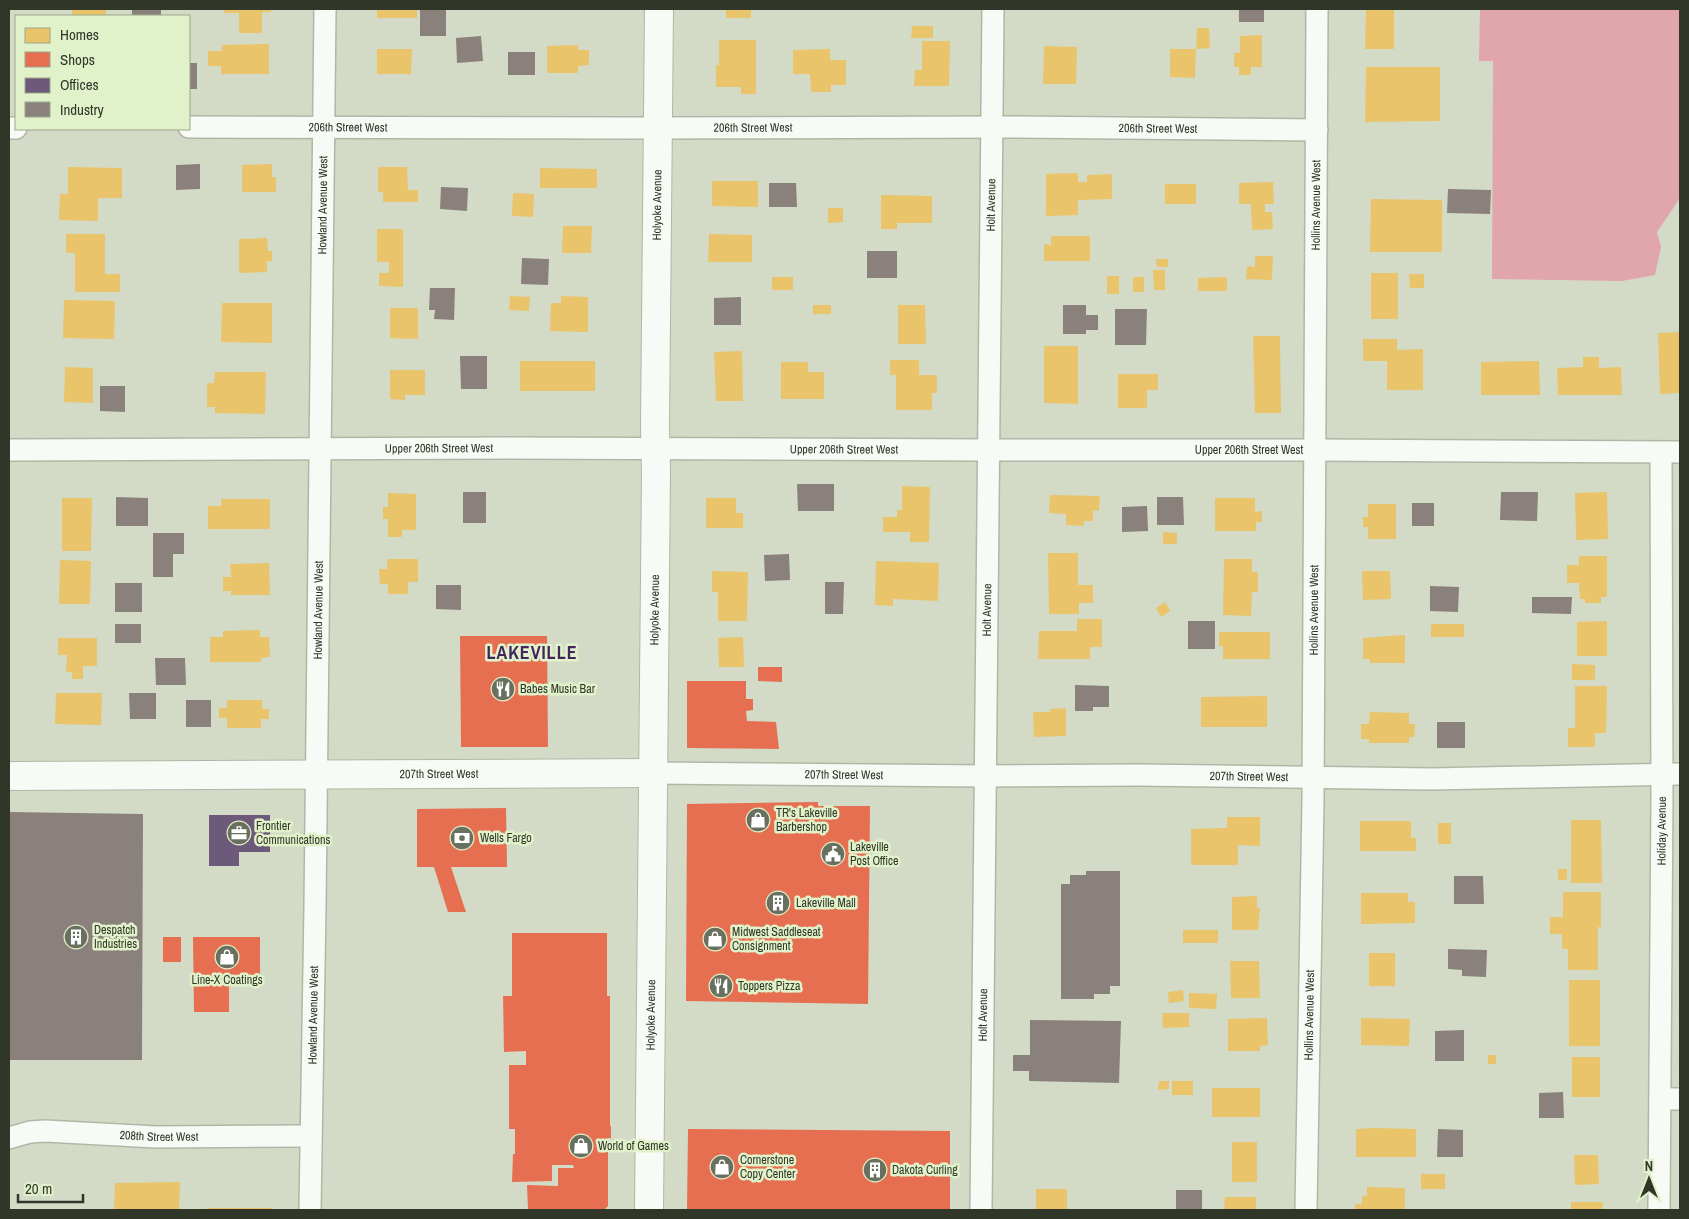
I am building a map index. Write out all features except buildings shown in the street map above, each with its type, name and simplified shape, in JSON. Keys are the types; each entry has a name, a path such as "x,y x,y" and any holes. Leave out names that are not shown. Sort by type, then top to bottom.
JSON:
{"street":[{"name":"Howland Avenue West","path":"310,1210 325,9"},
{"name":"Holyoke Avenue","path":"648,1210 659,9"},
{"name":"Holt Avenue","path":"981,1210 993,9"},
{"name":"Hollins Avenue West","path":"1306,1210 1315,450 1317,9"},
{"name":"206th Street West","path":"190,126 993,127 1317,130"},
{"name":"Upper 206th Street West","path":"9,450 1315,450 1671,453"},
{"name":"Holiday Avenue","path":"1659,1210 1670,1099 1671,453"},
{"name":"207th Street West","path":"9,776 653,774 985,776 1139,774 1432,779 1671,774"},
{"name":"208th Street West","path":"9,1138 30,1132 45,1131 156,1137 310,1136"}],"shaded area":[{"path":"1480,9 1680,9 1680,198 1657,232 1661,247 1655,275 1622,281 1492,279 1493,61 1479,61"}],"place":[{"name":"Babes Music Bar","path":"503,689"},
{"name":"TR's Lakeville Barbershop","path":"758,820"},
{"name":"Frontier Communications","path":"239,833"},
{"name":"Wells Fargo","path":"462,838"},
{"name":"Lakeville Post Office","path":"833,854"},
{"name":"Lakeville Mall","path":"778,903"},
{"name":"Despatch Industries","path":"76,937"},
{"name":"Midwest Saddleseat Consignment","path":"715,939"},
{"name":"Line-X Coatings","path":"227,957"},
{"name":"Toppers Pizza","path":"721,986"},
{"name":"World of Games","path":"581,1146"},
{"name":"Cornerstone Copy Center","path":"722,1167"},
{"name":"Dakota Curling","path":"875,1170"}],"district":[{"name":"LAKEVILLE","path":"532,652"}]}
